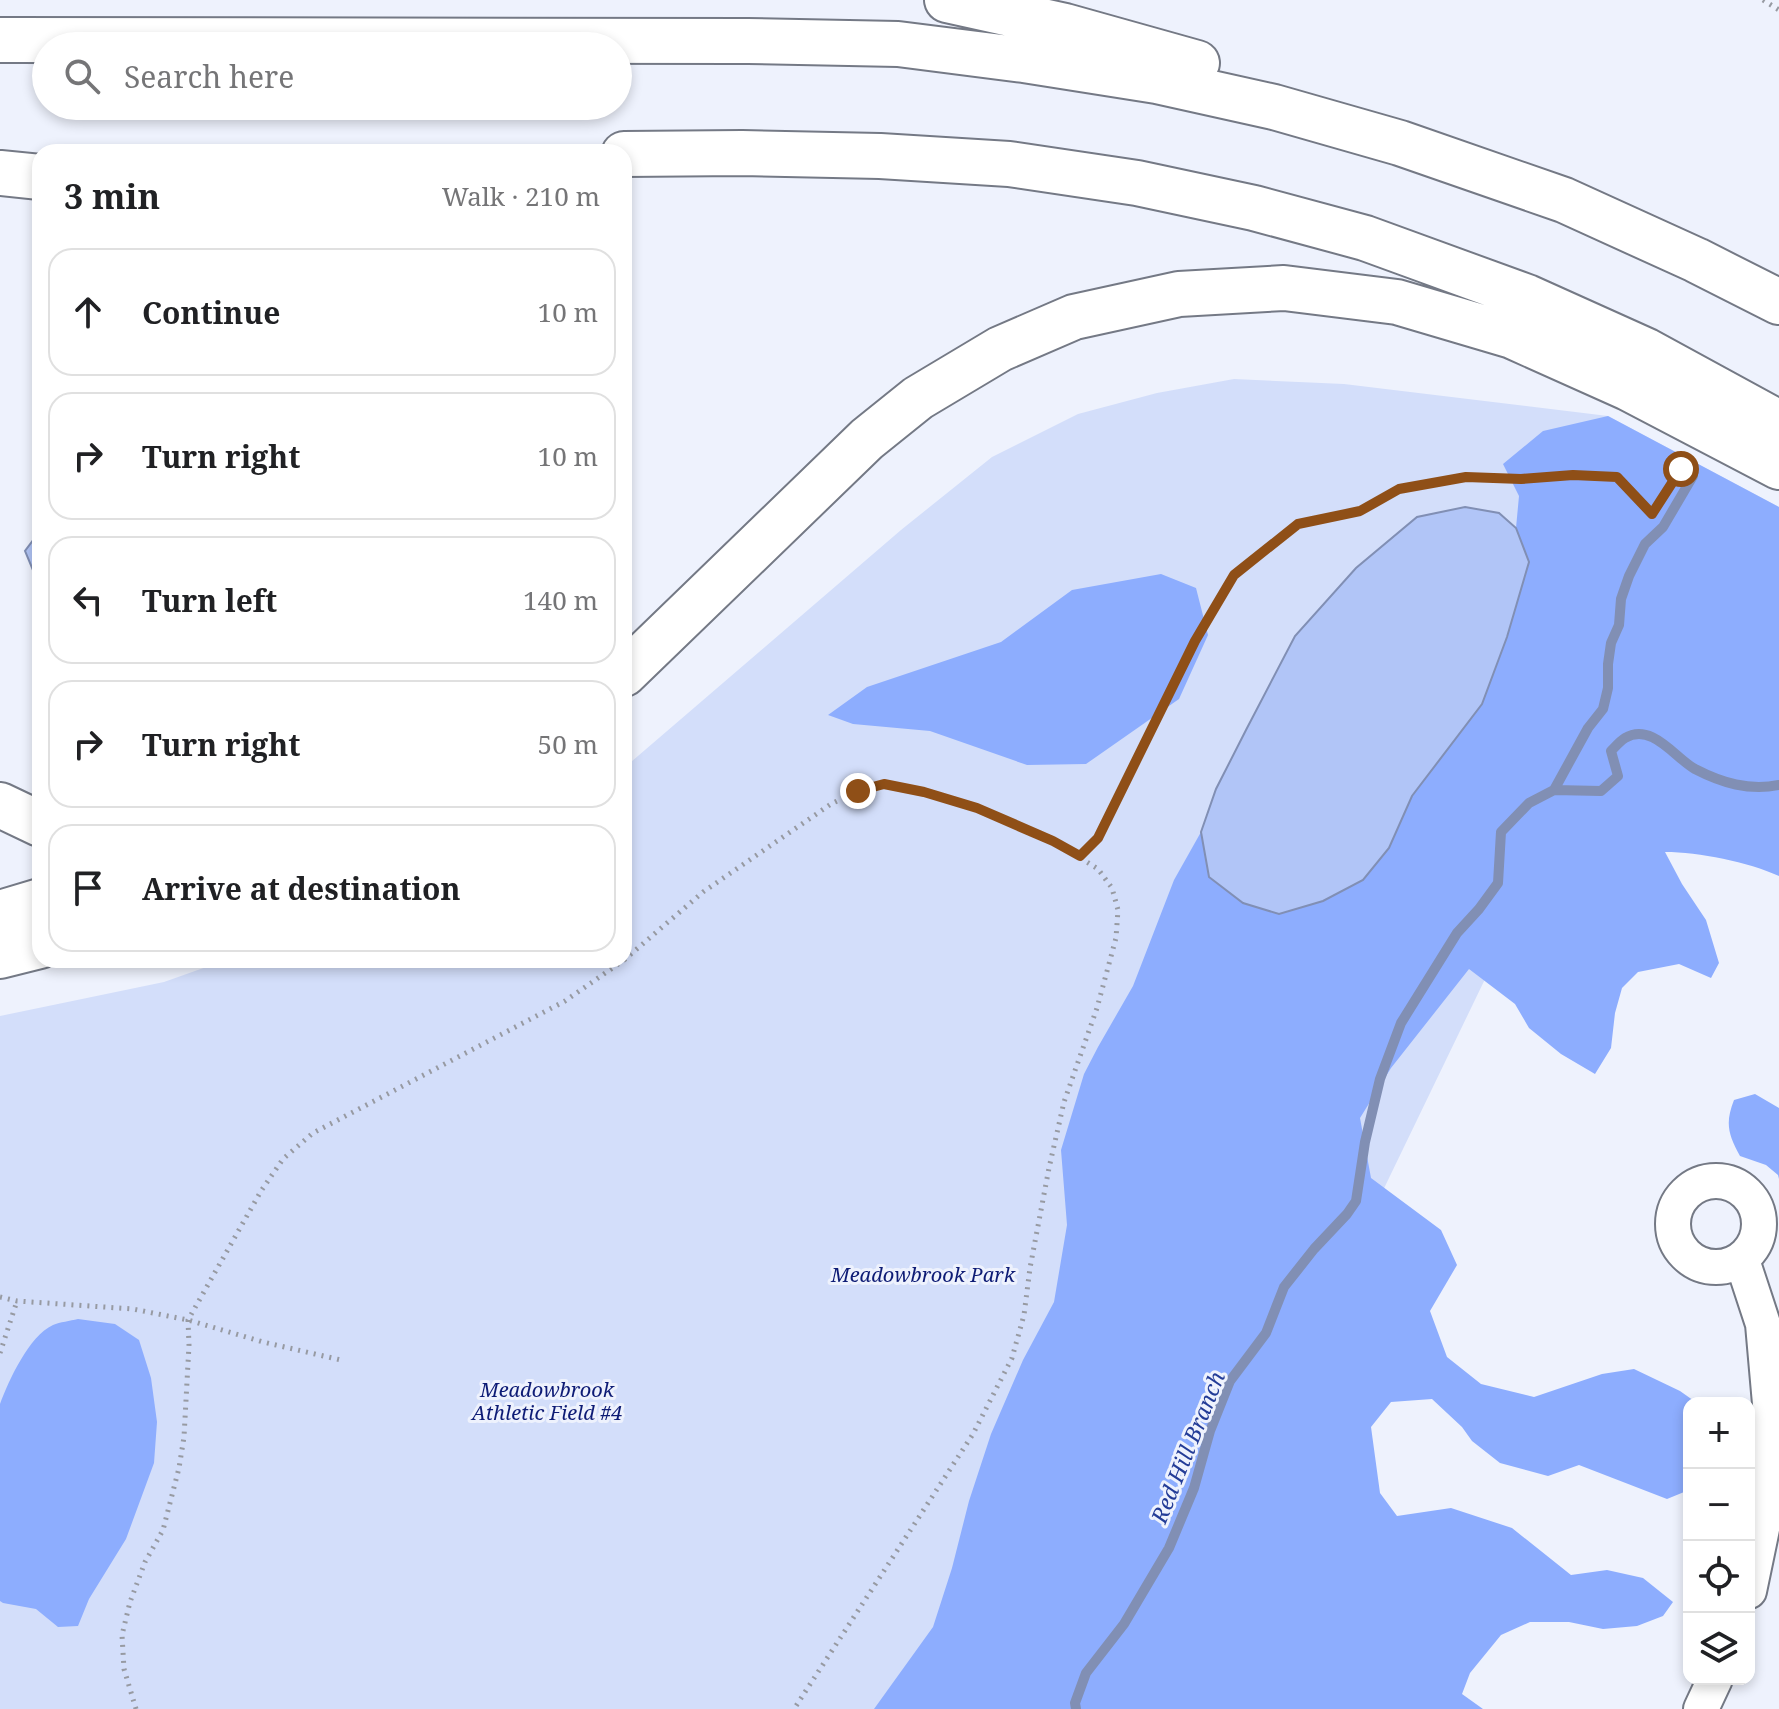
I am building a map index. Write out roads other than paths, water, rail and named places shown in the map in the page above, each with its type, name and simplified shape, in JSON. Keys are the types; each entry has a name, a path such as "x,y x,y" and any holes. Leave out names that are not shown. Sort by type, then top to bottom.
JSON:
{"highway":[{"path":"947,0 1065,26 1235,73 1400,143"},
{"path":"0,40 32,40"},
{"path":"632,41 898,44 1157,81 1274,107 1400,143 1564,200 1779,302"},
{"path":"632,154 864,155 1009,164 1137,183 1254,208 1365,238 1527,297 1647,351 1779,423"},
{"path":"0,159 32,159"},
{"path":"0,173 32,176"},
{"path":"632,666 867,439 918,398 1000,349 1074,317 1179,294 1284,288 1397,302 1512,336 1628,388 1779,467"},
{"path":"0,805 32,821"},
{"path":"0,913 32,903"},
{"path":"0,956 32,948"}],"street":[{"path":"1742,1260 1763,1324 1771,1415 1771,1472 1755,1562"},
{"path":"1701,1709 1712,1685"}],"waterway":[{"path":"1554,790 1588,728 1603,709 1608,688 1611,643 1619,625 1621,599 1629,576 1645,544 1663,527 1693,476"},
{"name":"Red Hill Branch","path":"1076,1709 1075,1703 1086,1673 1124,1624 1169,1548 1194,1488 1210,1431 1230,1381 1266,1333 1284,1287 1356,1201 1365,1142 1380,1079 1401,1023 1457,933 1498,883 1501,832 1529,803 1554,790 1601,791 1618,776 1611,751 1623,739 1635,734 1654,738 1687,764 1715,778 1746,786 1779,785"}],"park label":[{"name":"Meadowbrook Park","path":"923,1274"},
{"name":"Meadowbrook Athletic Field #4","path":"547,1400"}]}
